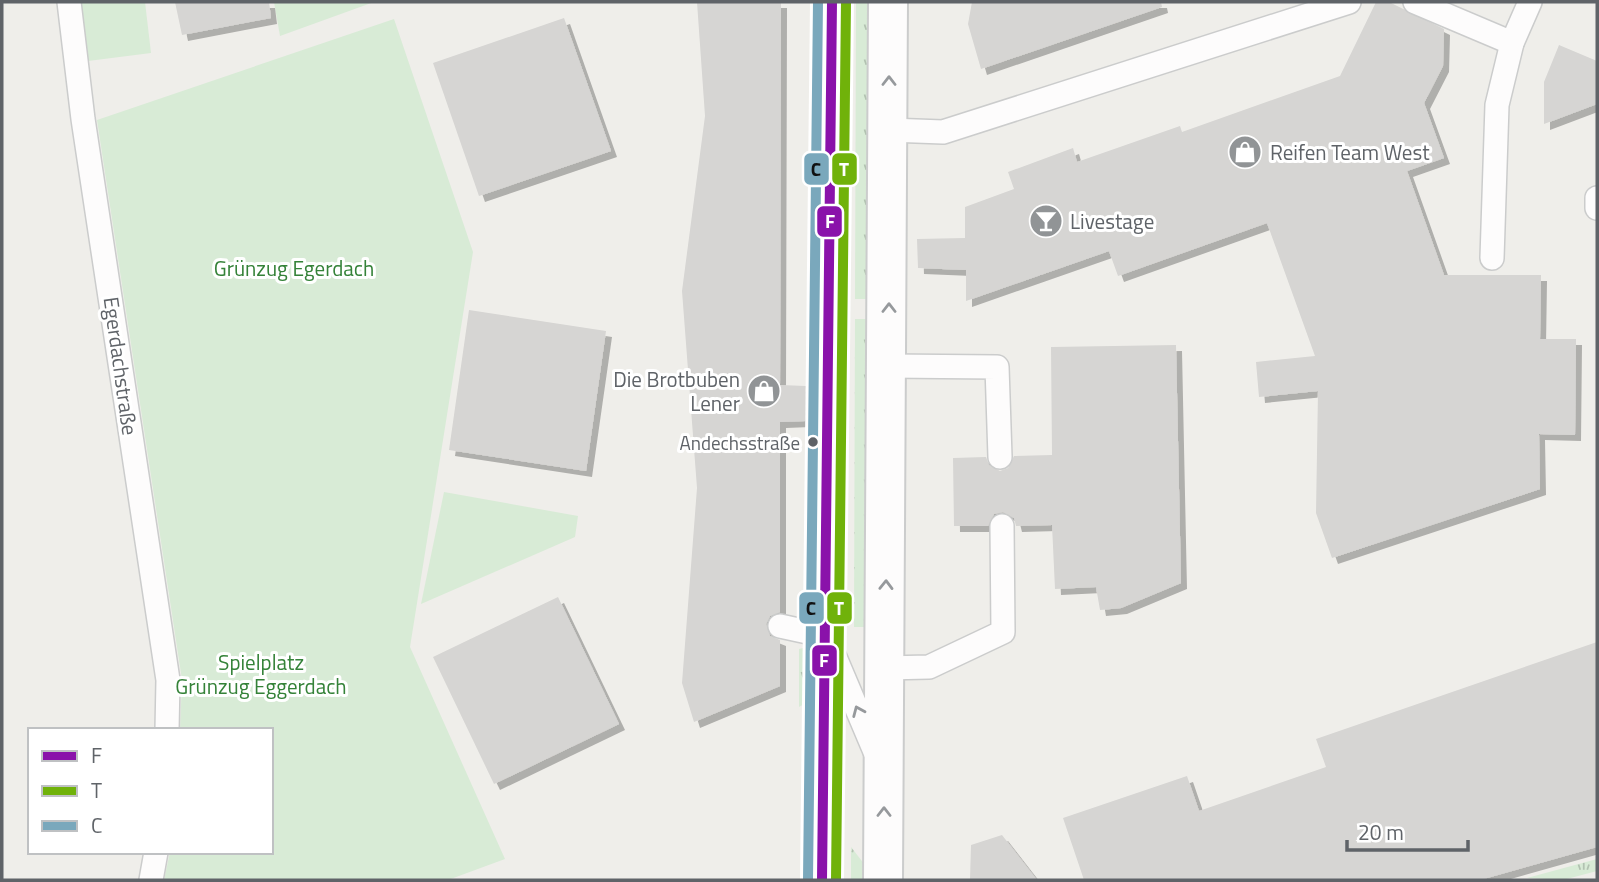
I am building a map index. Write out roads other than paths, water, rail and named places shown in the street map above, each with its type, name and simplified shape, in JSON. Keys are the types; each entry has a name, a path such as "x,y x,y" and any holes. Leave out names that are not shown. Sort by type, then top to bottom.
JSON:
{"street":[{"path":"822,880 832,2"},
{"path":"883,880 888,2"}],"lane":[{"name":"Egerdachstraße","path":"69,2 83,119 168,680 167,728"},
{"path":"889,131 943,132 1349,2"},
{"path":"1415,2 1512,44"},
{"path":"1492,258 1497,104 1512,44 1530,2"},
{"path":"1597,198 1597,208"},
{"path":"888,366 997,367 1000,457"},
{"path":"885,668 929,667 1003,632 1002,526"},
{"path":"780,626 826,636 884,774"},
{"path":"151,880 156,854"}],"place":[{"name":"Reifen Team West","path":"1245,152"},
{"name":"Livestage","path":"1046,221"},
{"name":"Die Brotbuben Lener","path":"764,391"},
{"name":"Andechsstraße","path":"813,442"}],"park label":[{"name":"Grünzug Egerdach","path":"294,268"},
{"name":"Spielplatz Grünzug Eggerdach","path":"261,674"}]}
